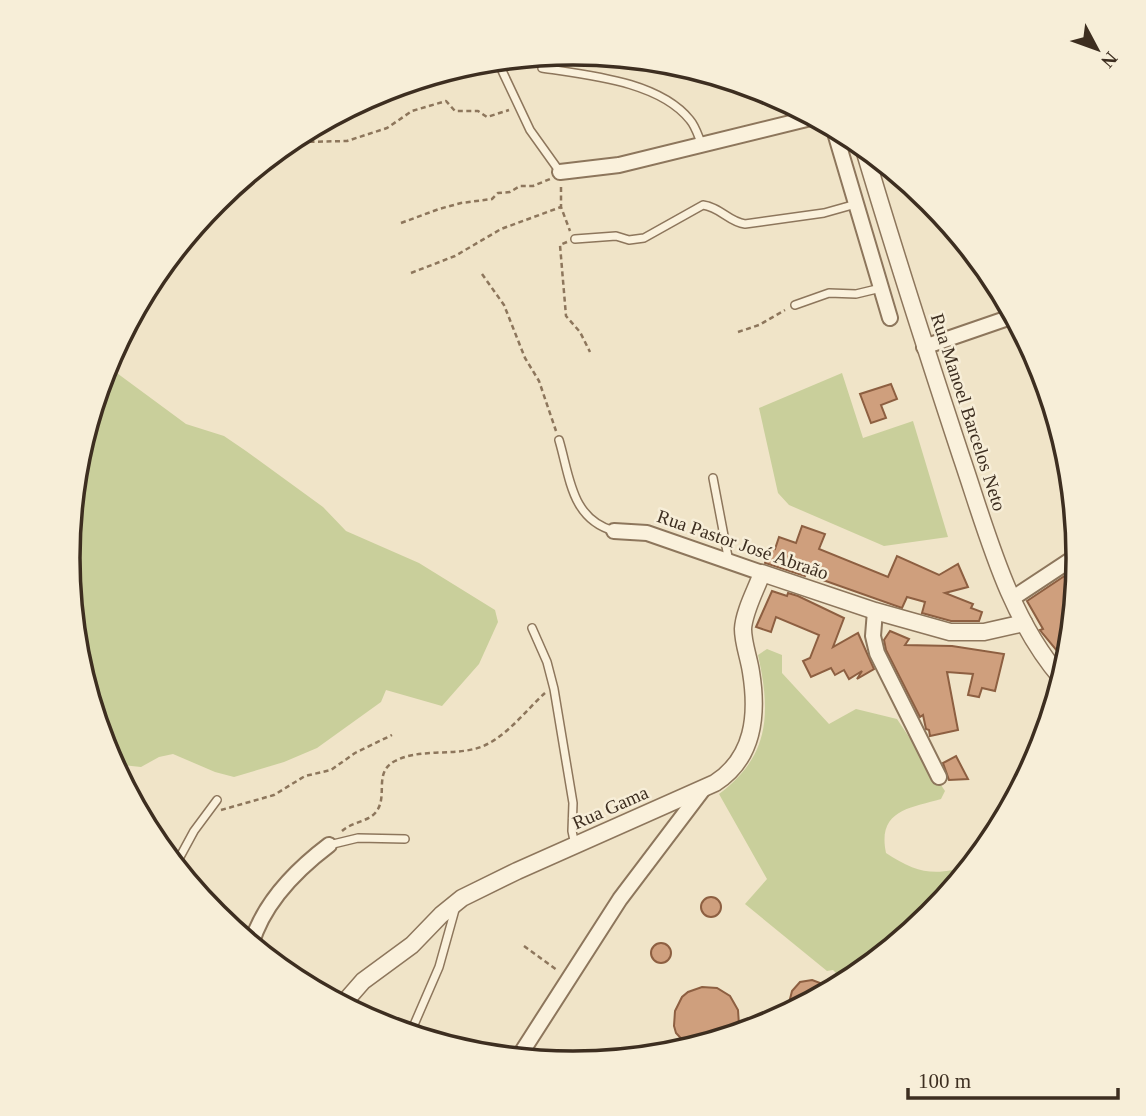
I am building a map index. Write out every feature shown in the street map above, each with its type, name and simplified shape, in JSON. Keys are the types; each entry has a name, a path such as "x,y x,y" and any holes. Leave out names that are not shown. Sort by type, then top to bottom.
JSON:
{"street":[{"path":"560,174 620,165 800,121"},
{"path":"838,142 890,318"},
{"name":"Rua Manoel Barcelos Neto","path":"868,164 924,347 992,549 1024,623 1054,668"},
{"path":"924,347 1004,319"},
{"name":"Rua Pastor José Abraão","path":"614,531 647,533 875,611 958,633 984,632 1024,623"},
{"path":"1013,597 1066,563"},
{"name":"Rua Gama","path":"349,997 363,981 412,945 457,902 486,886 704,788 733,770 749,743 753,696 743,629 762,573"},
{"path":"875,611 873,636 877,653 939,777"},
{"path":"524,1048 620,899 704,788"},
{"path":"255,935 261,920 282,889 299,870 329,845"}],"lane":[{"path":"542,68 602,77 664,99 692,123 702,145"},
{"path":"502,70 530,130 560,174"},
{"path":"575,239 615,236 629,240 644,238 703,205 713,207 736,222 745,224 824,213 856,204"},
{"path":"795,305 829,293 856,294 881,288"},
{"name":"Rua Pastor José Abraão","path":"559,440 582,512 595,524 614,531"},
{"path":"713,478 729,562"},
{"path":"532,628 547,662 553,685 573,803 572,831 575,845"},
{"path":"181,856 217,800"},
{"path":"329,845 358,838 405,839"},
{"path":"414,1025 439,967 457,902"}],"path":[{"path":"309,142 348,141 387,128 412,111 446,101 455,111 478,110 487,117 519,107"},
{"path":"401,223 461,203 492,199 498,192 510,192 520,186 533,186 560,174 561,206 575,239 560,245 566,316 580,332 590,352"},
{"path":"411,273 455,256 501,229 561,206"},
{"path":"482,274 504,305 525,358 539,381 559,440"},
{"path":"738,332 758,325 795,305"},
{"path":"329,845 348,826 365,820 376,812 381,802 382,779 390,764 404,758 481,747 497,738 553,685"},
{"path":"209,811 229,809 274,795 305,776 331,770 355,753 392,735"},
{"path":"524,946 568,979"}],"green space":[{"path":"116,372 186,424 224,436 246,451 323,507 346,531 419,563 495,610 498,622 479,664 442,706 386,690 381,702 317,748 284,762 234,777 173,754 159,757 141,767 126,765 106,717 89,654 81,590 81,526 89,462"},
{"path":"842,373 863,438 913,421 948,537 884,546 789,505 778,493 759,408"},
{"path":"767,649 782,655 782,673 829,724 856,709 897,719 945,791 941,799 898,813 891,819 886,828 886,853 918,869 938,872 955,869 922,907 898,929 837,974 833,970 827,971 745,904 767,879 719,794 748,764 757,749 762,732 765,696 758,655"}],"building":[{"path":"891,384 897,399 881,405 886,418 871,423 860,394"},
{"path":"802,526 825,534 819,549 888,577 897,556 939,575 958,564 968,587 945,593 973,604 971,608 982,612 979,621 951,621 922,613 925,602 907,597 902,608 806,574 805,576 765,563 771,548 775,549 779,537 796,543"},
{"path":"1065,575 1057,651 1040,630 1043,629 1027,601"},
{"path":"772,591 798,596 844,618 833,647 858,633 874,669 857,679 862,671 849,679 844,670 835,675 831,668 811,677 803,661 810,658 819,635 776,617 771,632 756,627"},
{"path":"890,631 909,639 905,645 952,646 1004,654 995,691 982,688 979,697 968,695 973,674 947,672 958,730 930,736 923,715 920,717 886,650 884,640"},
{"path":"956,756 968,779 949,780 943,763"},
{"path":"711,897 718,900 721,907 718,914 711,917 704,914 701,907 704,900"},
{"path":"661,943 668,946 671,953 668,960 661,963 654,960 651,953 654,946"},
{"path":"812,980 822,984 790,1001 792,991 800,982"},
{"path":"702,987 717,988 730,996 738,1010 739,1022 681,1039 674,1026 675,1011 682,997"}]}
